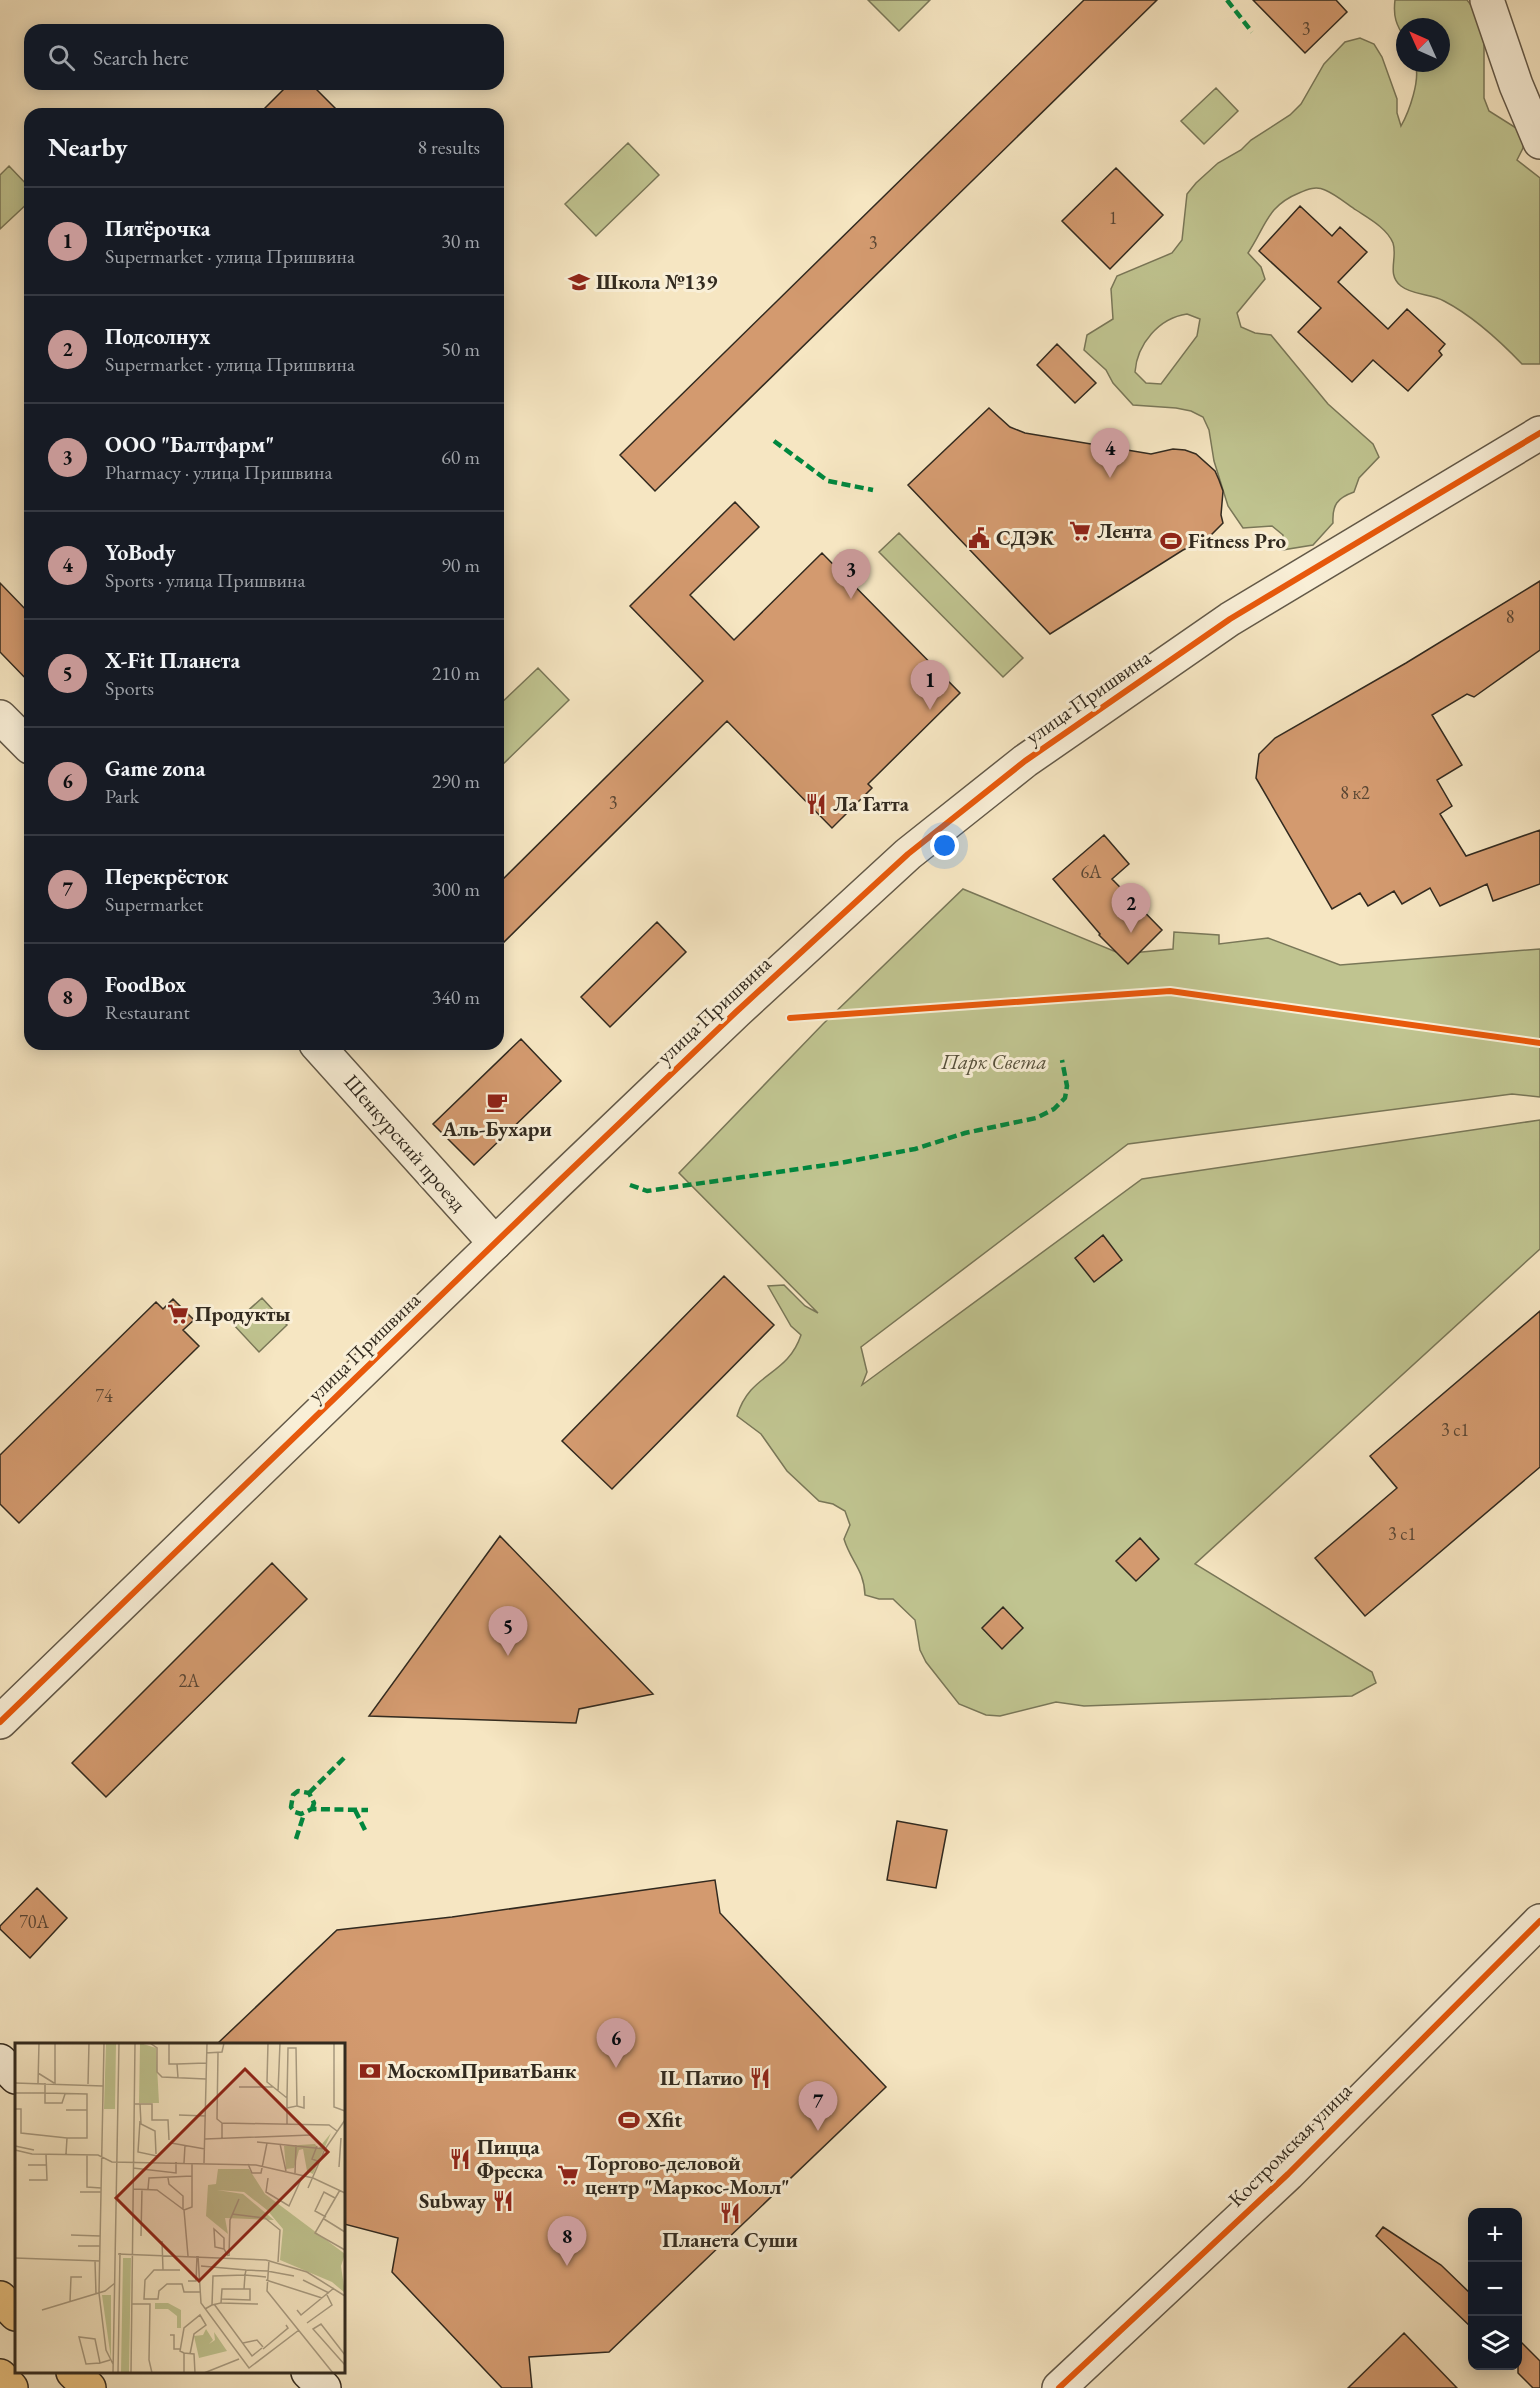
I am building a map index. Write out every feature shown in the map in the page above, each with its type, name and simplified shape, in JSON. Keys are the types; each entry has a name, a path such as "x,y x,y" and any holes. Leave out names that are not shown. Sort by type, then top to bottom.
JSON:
{"main road":[{"path":"0,2298 15,2313"},
{"path":"74,2373 89,2388"},
{"path":"0,2376 11,2388"}],"street":[{"path":"1487,0 1516,85 1540,142"},
{"name":"улица Пришвина","path":"0,1722 495,1243 830,924 908,854 995,783 1091,713 1230,619 1540,433"},
{"path":"0,717 24,741"},
{"name":"Шенкурский проезд","path":"321,1050 495,1243"},
{"name":"Костромская улица","path":"1059,2388 1293,2169 1540,1921"},
{"path":"0,2061 15,2077"},
{"path":"309,2373 324,2388"}],"green space":[{"path":"868,0 930,0 899,31"},
{"path":"1395,0 1467,0 1474,9 1484,37 1484,98 1489,111 1524,133 1523,148 1517,160 1540,178 1540,364 1522,364 1485,329 1455,307 1401,286 1394,276 1394,249 1390,238 1377,224 1333,194 1312,188 1288,198 1268,218 1248,253 1261,267 1265,279 1237,313 1241,327 1255,333 1271,335 1328,404 1373,444 1379,457 1359,478 1354,492 1337,503 1333,511 1333,523 1313,545 1282,550 1283,535 1272,526 1243,528 1228,506 1214,461 1209,430 1203,417 1191,411 1176,408 1133,405 1113,383 1106,370 1084,350 1087,335 1113,319 1111,289 1117,276 1172,253 1182,240 1187,194 1196,183 1218,163 1241,150 1251,140 1290,115 1301,104 1324,64 1345,42 1360,38 1374,44 1382,57 1397,99 1397,113 1401,126 1411,104 1416,72 1450,72 1450,18 1396,18 1396,20","holes":["1187,314 1200,319 1197,336 1161,384 1146,383 1135,372 1145,342 1167,321"]},
{"path":"1216,88 1238,111 1204,144 1181,121"},
{"path":"628,143 659,175 596,236 565,204"},
{"path":"9,166 24,182 24,207 0,229 0,175"},
{"path":"899,533 1023,658 1003,677 879,552"},
{"path":"538,668 569,700 504,763 504,700"},
{"name":"Парк Света","path":"963,889 1121,954 1173,949 1174,932 1219,935 1219,944 1268,938 1340,965 1540,949 1540,1097 1512,1094 1128,1144 861,1347 867,1372 862,1385 1142,1179 1540,1120 1540,1249 1195,1564 1372,1672 1376,1683 1352,1696 1084,1706 1056,1702 1000,1716 986,1715 959,1704 926,1662 920,1650 915,1620 893,1599 879,1599 865,1595 860,1572 844,1539 850,1525 845,1511 833,1504 819,1501 787,1471 761,1434 737,1416 751,1391 787,1359 795,1349 801,1335 791,1326 768,1286 784,1285 805,1306 818,1313 679,1173 823,1024"},
{"path":"262,1298 287,1325 259,1352 233,1324"}],"building":[{"path":"1084,0 1157,0 655,491 620,455"},
{"path":"1253,0 1336,0 1347,12 1305,53"},
{"path":"283,90 317,90 335,108 265,108"},
{"path":"1116,168 1163,215 1110,269 1062,221"},
{"path":"1300,206 1332,236 1340,227 1367,252 1338,282 1388,329 1407,309 1445,344 1439,351 1442,355 1408,391 1373,360 1352,382 1298,332 1321,308 1259,251"},
{"path":"1057,344 1096,383 1075,403 1037,365"},
{"path":"989,408 1010,427 1025,433 1151,454 1173,449 1196,454 1215,471 1219,480 1223,491 1221,515 1223,523 1207,539 1183,550 1050,634 908,485"},
{"path":"735,502 759,527 690,595 734,640 822,553 960,693 868,784 872,788 832,828 727,721 504,942 504,878 703,681 630,606"},
{"path":"1540,581 1540,650 1474,697 1467,694 1432,715 1462,765 1437,780 1452,806 1440,814 1466,856 1540,830 1540,884 1493,901 1487,884 1440,906 1430,888 1402,904 1394,891 1368,906 1360,893 1332,909 1256,778 1259,754 1275,738 1406,663"},
{"path":"0,583 24,608 24,677 0,652"},
{"path":"1104,835 1129,864 1112,879 1162,930 1128,964 1099,935 1053,879"},
{"path":"657,922 686,952 610,1027 581,997"},
{"name":"Аль-Бухари","path":"521,1039 561,1081 474,1165 433,1124"},
{"path":"1103,1235 1122,1260 1094,1282 1075,1258"},
{"path":"724,1276 774,1325 612,1489 562,1441"},
{"path":"173,1299 194,1320 183,1330 199,1346 19,1523 0,1504 0,1455 156,1302 163,1309"},
{"path":"1540,1311 1540,1467 1365,1616 1315,1558 1397,1488 1370,1456"},
{"path":"500,1536 653,1694 579,1709 576,1723 369,1716"},
{"path":"1140,1538 1159,1559 1136,1581 1116,1561"},
{"path":"272,1563 307,1599 106,1797 72,1763"},
{"path":"1003,1607 1023,1628 1002,1649 982,1628"},
{"path":"897,1821 947,1830 936,1888 887,1880"},
{"name":"Торгово-деловой центр \"Маркос-Молл\"","path":"715,1880 720,1913 886,2087 609,2352 529,2357 532,2388 502,2388 392,2272 398,2238 345,2224 345,2043 218,2043 337,1930 452,1917"},
{"path":"37,1888 67,1918 30,1958 0,1929 0,1926"},
{"path":"1383,2227 1441,2265 1468,2291 1468,2324 1376,2236"},
{"path":"1404,2333 1457,2388 1348,2388 1392,2345"},
{"path":"1522,2343 1540,2361 1540,2388 1533,2388 1518,2373 1518,2370 1522,2370"}],"marked path":[{"path":"1227,0 1252,32"},
{"path":"774,441 828,481 873,490"},
{"path":"630,1185 647,1191 840,1163 915,1149 965,1133 1036,1118 1054,1109 1065,1098 1067,1086 1062,1060"},
{"path":"309,1793 346,1756"},
{"path":"312,1809 314,1803 309,1793 298,1791 293,1795 291,1807 295,1812 301,1814 312,1809 368,1810"},
{"path":"355,1810 365,1830"},
{"path":"296,1839 304,1814"}],"cycle path":[{"path":"0,1722 555,1185 736,1012 908,854 1025,761 1230,619 1540,433"},
{"path":"790,1018 1170,991 1540,1043"},
{"path":"1059,2388 1288,2174 1540,1921"}],"place":[{"name":"Школа №139","path":"579,282"},
{"name":"YoBody","path":"1110,478"},
{"name":"Лента","path":"1080,531"},
{"name":"СДЭК","path":"979,538"},
{"name":"Fitness Pro","path":"1171,541"},
{"name":"ООО \"Балтфарм\"","path":"851,599"},
{"name":"Пятёрочка","path":"930,710"},
{"name":"Ла Гатта","path":"816,804"},
{"name":"Подсолнух","path":"1131,933"},
{"name":"Аль-Бухари","path":"497,1102"},
{"name":"Продукты","path":"178,1314"},
{"name":"X-Fit Планета","path":"508,1656"},
{"name":"Game zona","path":"616,2068"},
{"name":"МоскомПриватБанк","path":"370,2071"},
{"name":"IL Патио","path":"760,2078"},
{"name":"Xfit","path":"629,2120"},
{"name":"Перекрёсток","path":"818,2131"},
{"name":"Пицца Фреска","path":"460,2159"},
{"name":"Торгово-деловой центр \"Маркос-Молл\"","path":"568,2175"},
{"name":"Subway","path":"503,2201"},
{"name":"Планета Суши","path":"730,2213"},
{"name":"FoodBox","path":"567,2266"}]}
